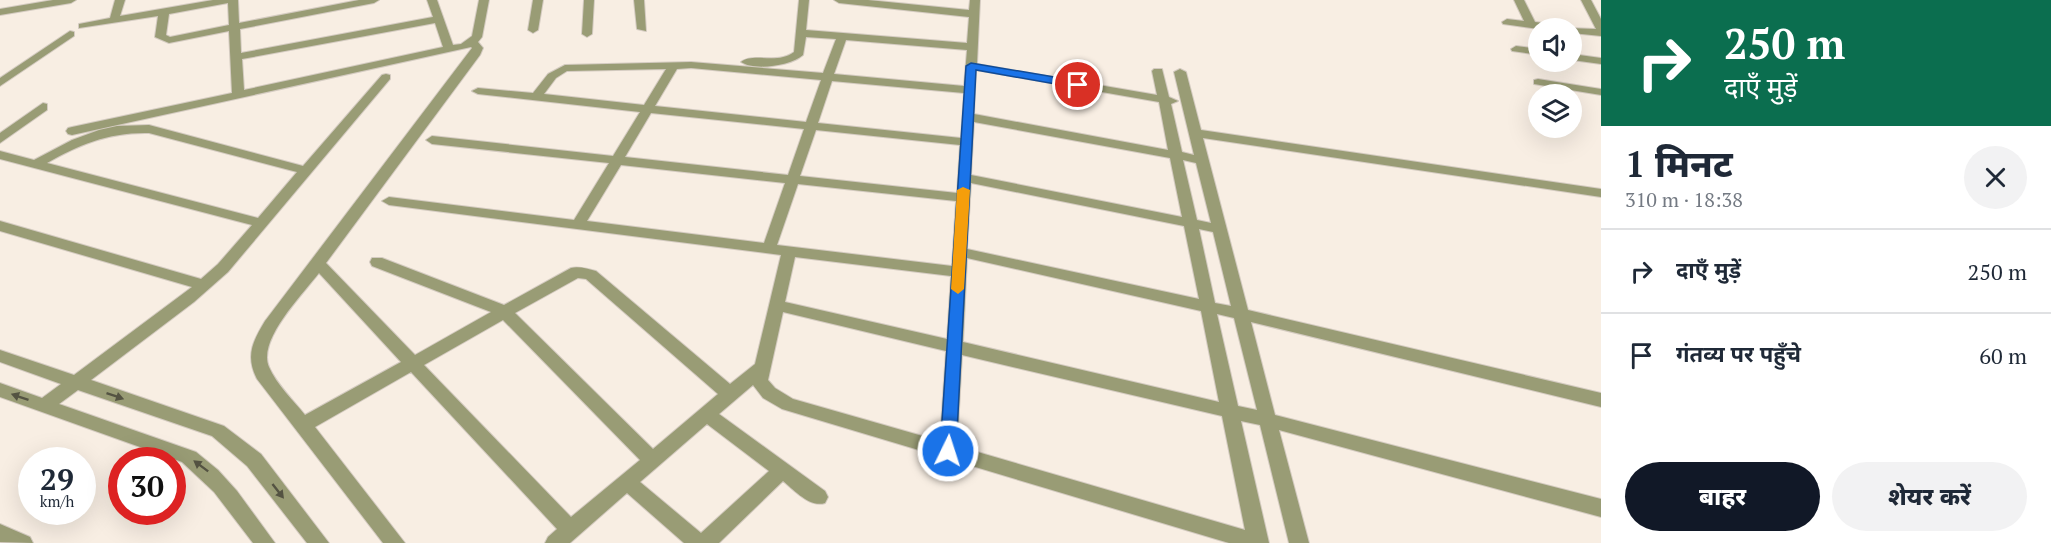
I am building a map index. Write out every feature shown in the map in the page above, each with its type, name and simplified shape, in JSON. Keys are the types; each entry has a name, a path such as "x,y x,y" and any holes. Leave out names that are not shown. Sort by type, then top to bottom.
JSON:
{"street":[{"path":"0,12 71,0"},
{"path":"114,21 120,0"},
{"path":"83,26 231,0 238,96"},
{"path":"164,12 160,37 163,39 374,0"},
{"path":"432,0 449,49"},
{"path":"72,131 465,46 477,37 484,0"},
{"path":"533,30 538,0"},
{"path":"587,34 589,0"},
{"path":"639,0 642,29"},
{"path":"717,68 735,62 791,59 799,52 804,0"},
{"path":"839,0 974,7 948,451"},
{"path":"1519,0 1528,19"},
{"path":"1586,2 1601,4"},
{"path":"1582,30 1601,31 1586,2"},
{"path":"236,57 439,19"},
{"path":"1507,22 1528,25"},
{"path":"801,33 972,46"},
{"path":"0,83 70,34"},
{"path":"769,249 842,36"},
{"path":"395,543 263,374 256,360 258,346 271,325 475,55 478,48 472,42"},
{"path":"1516,49 1528,51"},
{"path":"1582,58 1601,61"},
{"path":"578,225 674,64"},
{"path":"536,97 552,76 565,68 674,64 969,90"},
{"path":"971,66 1188,104"},
{"path":"789,251 759,381 769,393 788,404 1258,543 1158,71"},
{"path":"1180,72 1299,543"},
{"path":"44,406 204,285 223,268 386,77"},
{"path":"1538,82 1601,92"},
{"path":"478,92 966,142"},
{"path":"0,139 43,107"},
{"path":"968,117 1202,160"},
{"path":"36,164 83,138 139,128 307,171"},
{"path":"1195,133 1601,193"},
{"path":"432,140 963,198"},
{"path":"0,154 261,223"},
{"path":"964,178 1220,229"},
{"path":"389,201 958,272"},
{"path":"0,226 204,285"},
{"path":"960,252 1241,314 1601,400"},
{"path":"377,262 503,311 652,460"},
{"path":"318,263 570,530"},
{"path":"303,425 568,274 585,272 730,394"},
{"path":"776,305 1268,420 1601,508"},
{"path":"0,356 218,431 254,460 319,543"},
{"path":"555,543 762,367"},
{"path":"0,390 189,457 225,488 265,543"},
{"path":"707,414 818,497"},
{"path":"705,543 782,470"},
{"path":"627,482 698,543"},
{"path":"0,533 23,543"}],"slow traffic":[{"path":"958,289 963,190"}],"route":[{"path":"948,451 971,66 1078,85"}]}
